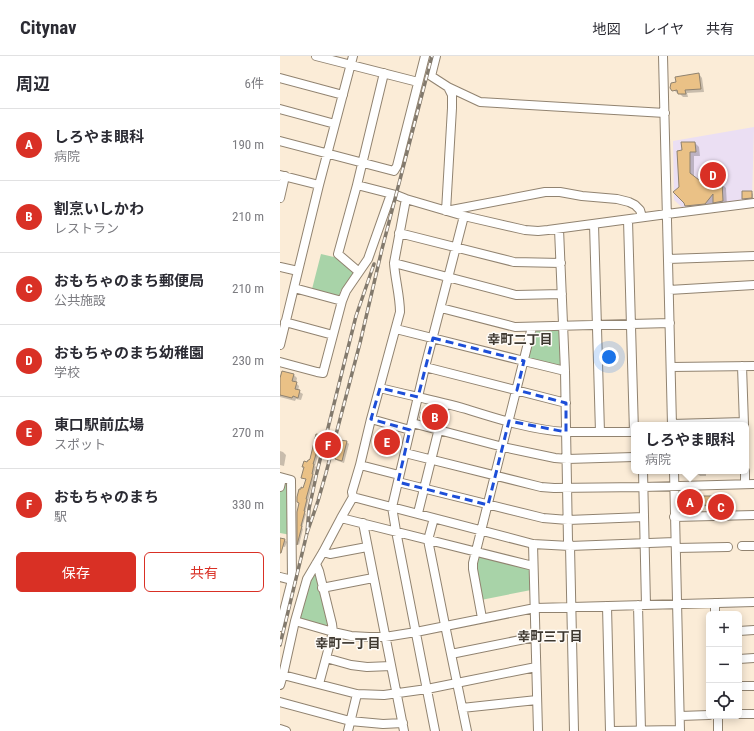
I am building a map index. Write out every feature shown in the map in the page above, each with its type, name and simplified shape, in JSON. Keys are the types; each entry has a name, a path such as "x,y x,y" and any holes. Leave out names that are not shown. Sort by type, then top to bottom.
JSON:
{"street":[{"path":"316,56 418,82"},
{"path":"280,345 319,185 353,56"},
{"path":"280,141 394,171 397,166 425,56"},
{"path":"436,56 431,76 448,87 480,102 665,113"},
{"path":"664,56 672,422"},
{"path":"359,272 338,254 363,163 384,73"},
{"path":"280,78 343,95"},
{"path":"446,211 452,108 452,96 448,87"},
{"path":"280,109 335,124"},
{"path":"280,198 283,176 319,185"},
{"path":"357,185 464,216 525,230 538,231 754,203"},
{"path":"446,211 545,192 560,192 582,196 617,199 629,202 640,210 642,217"},
{"path":"280,362 323,373 342,301 346,291 368,259 391,194"},
{"path":"280,685 295,621 307,579 353,497 352,492 400,312 394,263 406,199"},
{"path":"435,731 392,506 425,367 464,216"},
{"path":"628,220 634,422"},
{"path":"594,224 600,432"},
{"path":"559,228 566,403 568,541 570,546 574,731"},
{"path":"399,233 514,262 561,263"},
{"path":"668,259 754,256"},
{"path":"394,263 516,295 562,294"},
{"path":"280,267 298,271"},
{"path":"669,290 754,285"},
{"path":"294,288 342,301"},
{"path":"441,308 515,327 670,323"},
{"path":"285,322 333,335"},
{"path":"482,618 473,563 532,327"},
{"path":"396,329 565,370"},
{"path":"742,366 744,422"},
{"path":"671,367 754,366"},
{"path":"425,367 566,403"},
{"path":"380,388 509,422 548,430 566,432 631,432"},
{"path":"418,514 445,404"},
{"path":"371,419 411,427 438,430 502,447 548,457 567,459 631,457"},
{"path":"405,453 541,487 567,489 750,484 746,474"},
{"path":"360,465 424,488 543,518 568,520 644,517"},
{"path":"641,731 642,605 645,543 643,474"},
{"path":"607,606 611,731 680,730 674,474"},
{"path":"280,487 281,478 291,480 292,580 280,627"},
{"path":"353,497 533,544 570,546 645,543 728,547"},
{"path":"674,517 754,515"},
{"path":"341,518 533,566"},
{"path":"434,518 428,540 467,731"},
{"path":"280,702 350,721 404,727 363,523"},
{"path":"533,544 538,731"},
{"path":"742,546 754,546"},
{"path":"323,552 330,554 367,547"},
{"path":"316,564 333,632 319,684"},
{"path":"280,577 292,580"},
{"path":"322,588 373,578"},
{"path":"295,621 333,632 369,638 416,632 535,608 754,602"},
{"path":"715,603 715,611"},
{"path":"742,631 754,630"},
{"path":"451,654 535,637"},
{"path":"326,658 351,665 367,667 391,666"},
{"path":"742,659 754,658"},
{"path":"283,675 357,694 374,695 397,694 427,689 536,667"},
{"path":"742,686 754,686"},
{"path":"348,731 357,694"},
{"path":"462,708 537,700"},
{"path":"742,714 754,714"},
{"path":"680,716 706,715"},
{"path":"718,719 718,731"},
{"path":"280,729 286,731"}],"highlighted area":[{"path":"433,338 524,361 517,390 566,403 566,432 509,421 488,505 398,482 410,430 371,419 372,413 380,388 418,397"}],"shaded area":[{"path":"754,127 752,201 684,209 674,200 673,141"}],"green space":[{"path":"321,254 338,258 357,272 341,290 339,296 312,289"},
{"path":"560,329 561,367 527,359 536,330"},
{"path":"282,478 291,480 291,535 280,533 280,487"},
{"path":"477,556 531,570 531,590 481,600 475,567"},
{"path":"314,574 318,576 329,625 328,628 301,621 299,617 309,581"}],"building":[{"path":"699,73 701,89 685,90 686,94 678,94 677,90 672,91 670,88 671,83 676,82 675,77"},
{"path":"681,142 695,142 696,152 690,152 690,173 703,183 722,182 723,201 713,203 713,194 705,204 685,206 673,192 679,187 677,151 682,150"},
{"path":"742,191 752,191 752,198 742,199"},
{"path":"282,371 294,374 292,381 297,382 295,389 300,390 298,398 280,395 280,378"},
{"path":"433,407 438,409 435,423 430,422 430,420 420,418 421,412 432,415"},
{"path":"316,434 322,435 313,464 313,474 306,499 305,511 297,545 297,512 299,503 297,502 297,497 299,489 301,489 301,487 303,488 306,479 301,478 304,467 302,467 304,461 307,462 310,459"},
{"path":"340,440 347,441 342,461 335,459"},
{"path":"687,494 697,494 697,496 713,496 712,501 725,500 725,510 716,510 716,507 712,507 712,505 683,506 683,499"},
{"path":"280,538 285,539 281,553 280,553"}],"railway":[{"path":"307,533 326,473 432,56"},
{"path":"280,645 307,533 309,509 317,472 356,316 374,264"}],"place":[{"name":"おもちゃのまち幼稚園","path":"713,175"},
{"name":"割烹いしかわ","path":"435,417"},
{"name":"東口駅前広場","path":"387,442"},
{"name":"おもちゃのまち","path":"328,445"},
{"name":"しろやま眼科","path":"690,502"},
{"name":"おもちゃのまち郵便局","path":"721,507"}],"district":[{"name":"幸町二丁目","path":"520,339"},
{"name":"幸町三丁目","path":"550,636"},
{"name":"幸町一丁目","path":"348,643"}]}
